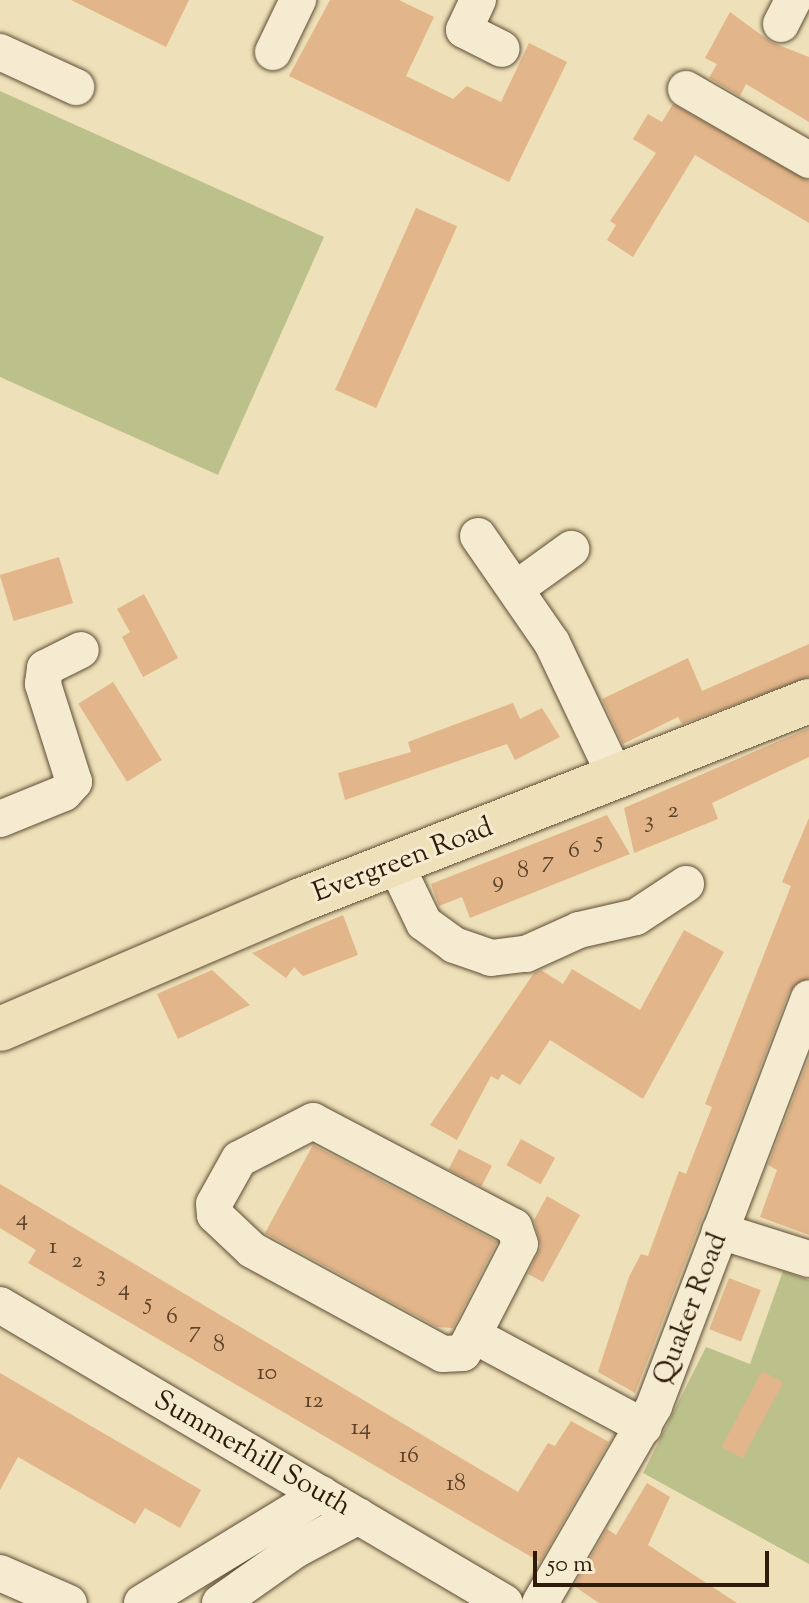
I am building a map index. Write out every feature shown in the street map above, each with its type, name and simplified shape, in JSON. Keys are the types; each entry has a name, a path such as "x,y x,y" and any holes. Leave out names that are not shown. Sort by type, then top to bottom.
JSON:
{"main road":[{"name":"Evergreen Road","path":"0,1029 208,937 397,867 809,701"}],"street":[{"path":"273,52 298,0"},
{"path":"478,0 464,30 502,49"},
{"path":"0,52 76,87"},
{"path":"686,89 809,160"},
{"path":"478,536 517,588 552,643 616,778"},
{"path":"517,588 571,549"},
{"path":"0,819 64,793 74,782 43,684 45,668 81,650"},
{"path":"397,867 424,923 454,945 491,958 526,954 579,930 636,917 686,884"},
{"name":"Quaker Road","path":"540,1603 644,1427 809,999"},
{"path":"313,1121 514,1227 520,1244 473,1335 463,1353 443,1354 240,1241 214,1204 239,1159 313,1121"},
{"path":"720,1231 809,1259"},
{"name":"Summerhill South","path":"0,1305 505,1603"},
{"path":"473,1335 644,1427"},
{"path":"142,1603 321,1494"},
{"path":"220,1603 295,1550 359,1516"},
{"path":"0,1573 69,1603"}],"green space":[{"path":"0,91 324,237 218,475 0,377"},
{"path":"783,1271 809,1280 809,1564 643,1473 706,1347 750,1364"}],"building":[{"path":"71,0 189,0 166,47"},
{"path":"330,0 399,0 434,17 406,76 453,99 467,86 501,102 529,43 567,62 509,182 289,76"},
{"path":"730,12 771,42 809,57 809,122 746,84 740,96 709,78 717,64 705,58"},
{"path":"673,104 809,181 809,223 695,155 633,257 607,240 616,225 610,221 656,153 633,139 648,114 662,122"},
{"path":"416,208 457,226 376,408 335,390"},
{"path":"59,557 73,603 14,621 0,575"},
{"path":"144,594 178,658 143,677 122,637 130,632 117,609"},
{"path":"809,644 809,677 682,724 678,717 623,744 602,699 688,658 702,691"},
{"path":"113,682 162,760 127,782 78,704"},
{"path":"513,703 520,719 542,708 560,737 515,760 507,744 345,800 338,773 411,752 408,742"},
{"path":"809,728 809,757 712,803 718,819 634,853 624,808"},
{"path":"607,815 630,854 470,918 462,897 439,906 431,884"},
{"path":"809,818 809,978 789,992 635,1393 598,1372 629,1277 641,1254 648,1256 679,1171 686,1174 712,1107 705,1104 791,886 782,882"},
{"path":"343,915 358,955 303,976 294,967 286,978 252,953"},
{"path":"684,930 724,952 643,1099 550,1040 520,1085 502,1074 498,1080 491,1076 457,1140 430,1125 534,973 541,970 563,984 572,969 640,1010"},
{"path":"212,970 250,1005 178,1039 157,994"},
{"path":"809,1058 809,1235 760,1217 777,1170 768,1165"},
{"path":"521,1139 555,1158 541,1184 506,1165"},
{"path":"313,1145 497,1242 453,1328 437,1327 265,1233"},
{"path":"459,1149 492,1166 482,1186 449,1169"},
{"path":"0,1184 518,1492 548,1443 555,1446 571,1421 609,1442 540,1562 28,1263 36,1250 0,1228"},
{"path":"547,1196 580,1215 543,1282 528,1274 541,1246 534,1220"},
{"path":"729,1278 761,1290 741,1342 709,1329"},
{"path":"762,1371 783,1382 743,1458 722,1447"},
{"path":"0,1373 201,1490 180,1528 145,1508 135,1524 18,1457 0,1490"},
{"path":"647,1483 670,1497 648,1545 737,1603 599,1603 574,1586 607,1529 616,1535"}]}
